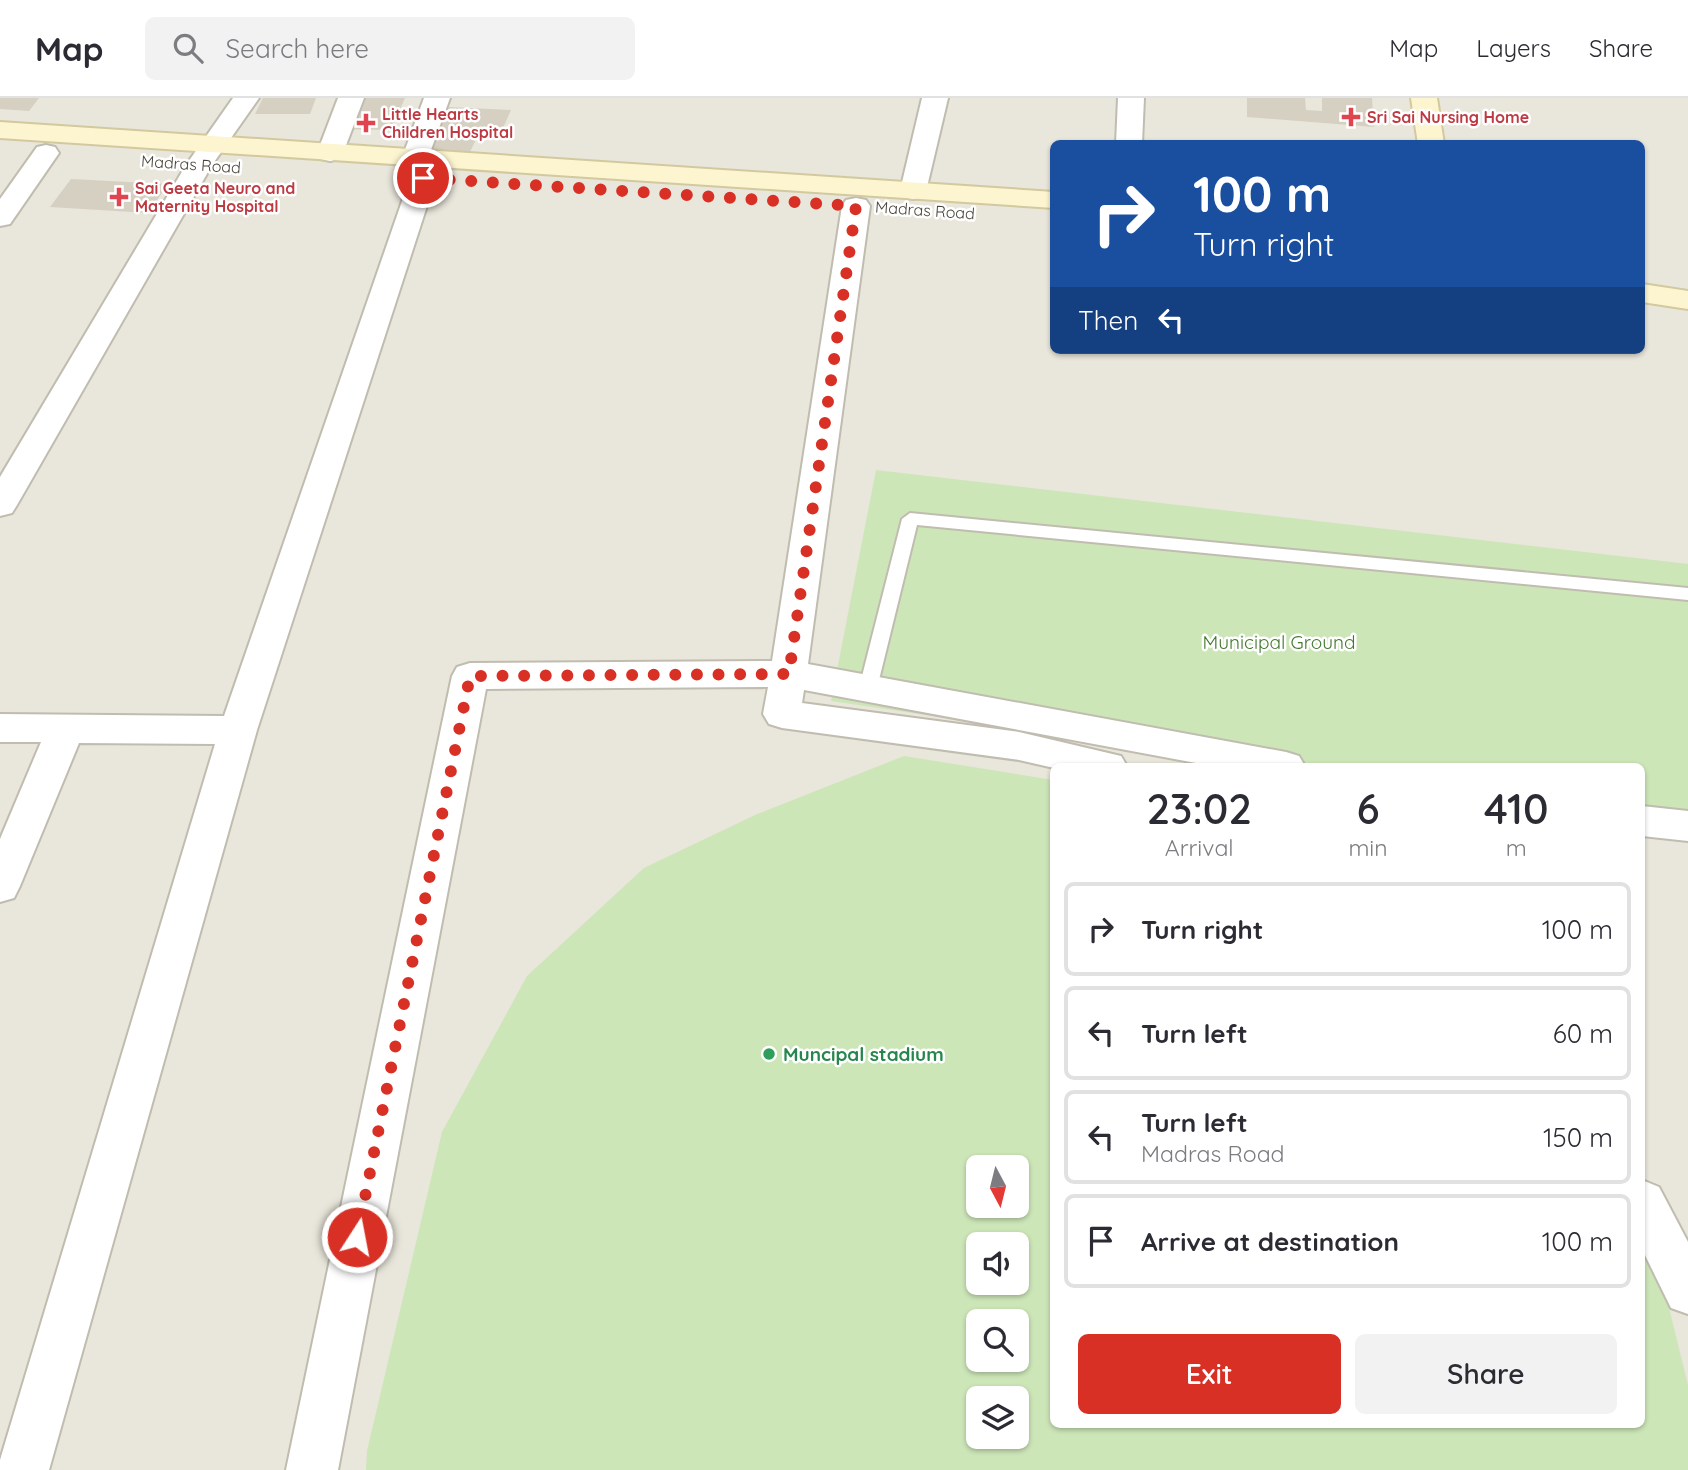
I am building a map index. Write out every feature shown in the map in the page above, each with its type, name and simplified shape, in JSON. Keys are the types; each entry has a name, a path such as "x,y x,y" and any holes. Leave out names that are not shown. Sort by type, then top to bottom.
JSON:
{"main road":[{"path":"1424,98 1430,140"},
{"path":"1448,98 1454,140"},
{"path":"0,130 206,155 330,153 419,168 1050,200"},
{"name":"Madras Road","path":"0,150 206,155 419,168 856,206 1050,219"},
{"path":"1645,274 1688,280"},
{"path":"1645,293 1688,300"}],"street":[{"path":"0,505 206,155 246,98"},
{"path":"330,153 351,98"},
{"path":"23,1470 238,730 419,168 438,98"},
{"path":"913,191 935,98"},
{"path":"1129,140 1131,98"},
{"path":"0,218 46,153"},
{"path":"856,206 782,714 1019,746 1095,763"},
{"path":"312,1470 470,676 789,674 1270,763"},
{"path":"0,728 238,730"},
{"path":"0,886 66,728"},
{"path":"1645,821 1688,826"},
{"path":"1645,1208 1688,1291"}],"lane":[{"path":"868,688 910,519 1688,594"}],"shaded area":[{"path":"0,98 1688,98 1688,1470 0,1470"}],"green space":[{"name":"Municipal Ground","path":"876,470 1688,564 1688,829 1645,822 1645,763 1250,763 831,701"},
{"name":"Muncipal stadium","path":"904,756 1050,780 1050,1428 1645,1428 1645,1241 1657,1259 1688,1385 1688,1470 366,1470 367,1451 442,1132 527,976 644,868 755,815"}],"building":[{"path":"0,98 39,98 29,111 0,109"},
{"path":"263,98 316,98 310,114 255,114"},
{"path":"347,98 405,98 391,130 333,129"},
{"path":"1247,98 1305,98 1306,110 1322,111 1322,98 1372,98 1374,127 1247,117"},
{"path":"449,107 511,110 503,128 482,127 470,152 427,150"},
{"path":"71,179 168,184 148,213 50,207"}],"place":[{"name":"Sri Sai Nursing Home","path":"1351,117"},
{"name":"Little Hearts Children Hospital","path":"366,123"},
{"name":"Sai Geeta Neuro and Maternity Hospital","path":"119,197"},
{"name":"Muncipal stadium","path":"769,1054"}],"route":[{"path":"357,1237 470,676 789,674 856,206 423,178"}]}
